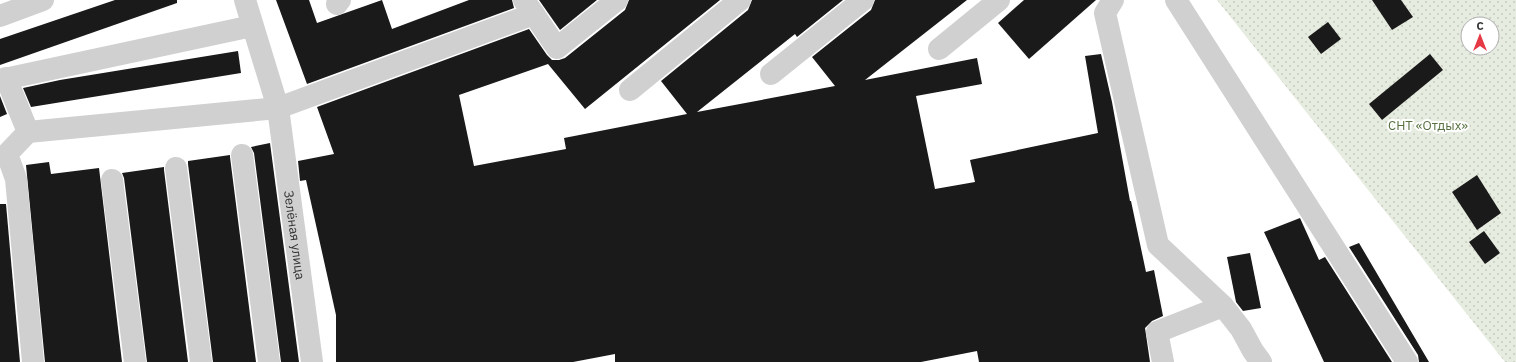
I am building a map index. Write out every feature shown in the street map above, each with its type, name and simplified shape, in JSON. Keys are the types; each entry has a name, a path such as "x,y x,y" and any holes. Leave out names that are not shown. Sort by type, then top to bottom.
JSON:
{"street":[{"path":"0,16 43,0"},
{"name":"Зелёная улица","path":"245,0 278,108 312,362"},
{"path":"33,362 3,155 28,132 278,108 529,7 557,48 617,0"},
{"path":"630,90 740,0"},
{"path":"771,74 863,0"},
{"path":"939,49 999,0"},
{"path":"1176,0 1407,362"},
{"path":"1105,14 1158,245 1223,306 1237,324 1253,358"},
{"path":"28,132 3,79 252,26"},
{"path":"242,156 269,362"},
{"path":"176,168 201,362"},
{"path":"112,180 135,362"},
{"path":"1163,362 1157,332 1223,306"}],"green space":[{"name":"СНТ «Отдых»","path":"1217,0 1516,0 1516,362 1505,362"}],"building":[{"path":"115,0 177,0 177,3 0,65 0,39"},
{"path":"276,0 309,0 317,23 382,0 392,29 469,0 512,0 514,8 307,84"},
{"path":"539,0 597,0 560,30"},
{"path":"629,0 720,0 585,109 548,64 459,95 474,166 566,149 564,138 687,114 661,81 748,10 752,0 843,0 797,37 795,34 697,112 835,86 812,57 871,10 875,0 967,0 865,80 977,58 982,84 916,96 935,189 975,182 970,160 1098,133 1085,56 1101,54 1112,102 1130,201 1146,272 1154,270 1163,316 1152,321 1145,328 1150,362 979,362 977,351 921,362 615,362 615,354 573,362 336,362 336,315 306,180 300,181 298,161 334,154 317,107 529,29 552,60 565,58 625,10"},
{"path":"1024,0 1096,0 1029,59 998,23"},
{"path":"1372,0 1401,0 1413,17 1392,30"},
{"path":"1328,22 1341,39 1321,54 1308,37"},
{"path":"238,51 241,73 31,107 23,88 60,80"},
{"path":"1430,54 1443,70 1382,120 1369,104"},
{"path":"0,96 7,114 0,117"},
{"path":"270,143 299,362 281,362 254,153 251,147"},
{"path":"230,155 256,362 213,362 188,164 188,161"},
{"path":"49,162 51,174 99,168 122,362 45,362 26,165"},
{"path":"164,167 188,362 147,362 124,178 122,173"},
{"path":"1477,175 1501,213 1477,230 1452,192"},
{"path":"0,204 6,204 20,362 0,362"},
{"path":"1300,218 1319,260 1325,257 1392,362 1324,362 1264,232"},
{"path":"1484,231 1500,253 1485,264 1469,242"},
{"path":"1359,243 1429,362 1419,362 1418,355 1349,247"},
{"path":"1250,253 1261,308 1243,311 1236,302 1227,257"}]}
